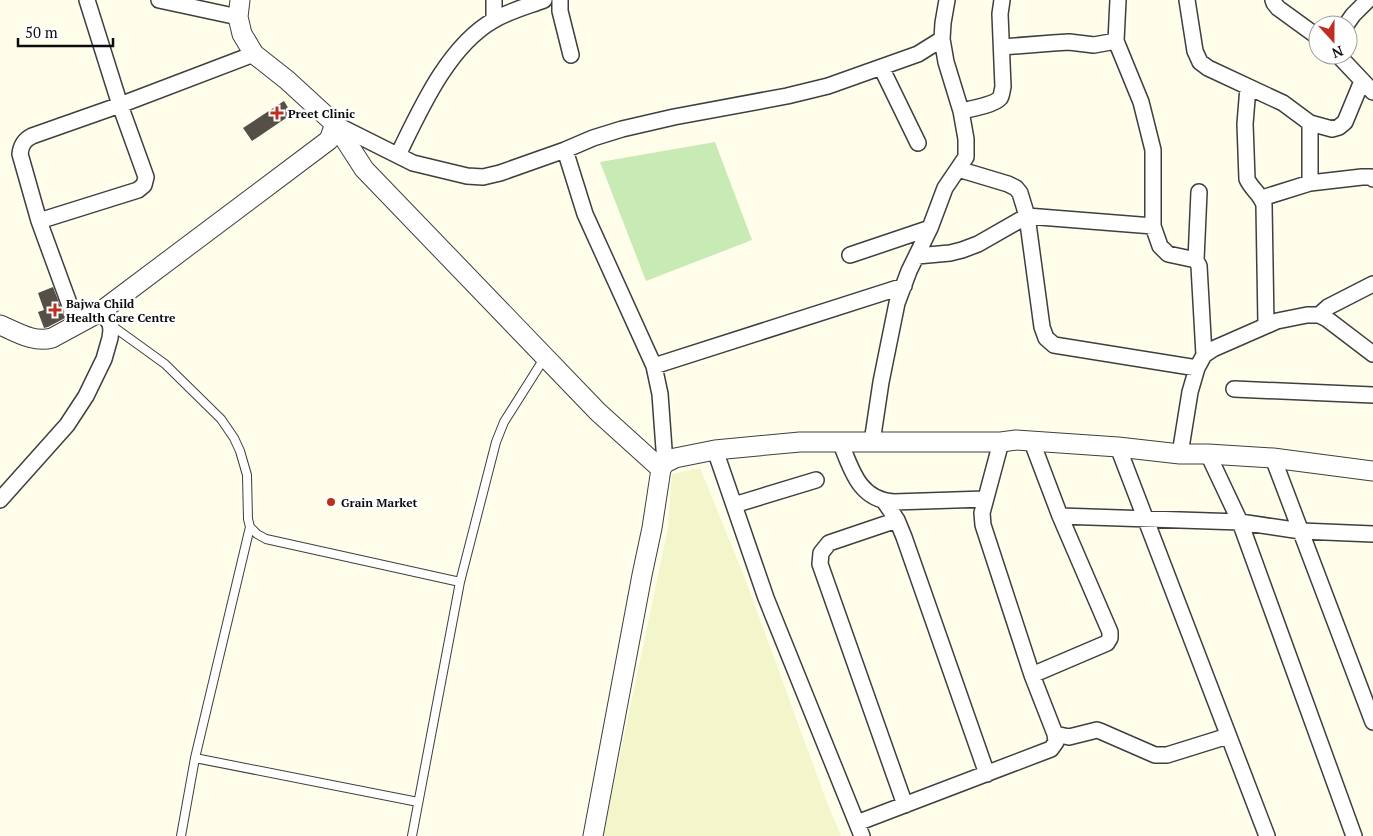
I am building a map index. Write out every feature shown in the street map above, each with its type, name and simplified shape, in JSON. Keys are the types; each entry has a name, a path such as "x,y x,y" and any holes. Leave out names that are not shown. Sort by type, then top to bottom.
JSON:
{"street":[{"path":"39,221 138,190 144,185 146,178 86,0"},
{"path":"159,0 239,8 242,34 254,54 287,80 335,124 364,170 598,412 663,466"},
{"path":"494,0 494,20"},
{"path":"398,156 422,106 446,67 471,36 494,20 544,0"},
{"path":"560,0 560,11 571,55"},
{"path":"872,442 881,382 897,303 909,271 930,228 945,188 966,157 966,139 961,111 946,62 942,39 947,0"},
{"path":"961,111 988,104 1001,97 1003,86 1000,14 1002,0"},
{"path":"1118,0 1116,41 1141,102 1152,150 1153,226 1160,246 1168,254 1196,260"},
{"path":"1186,0 1195,51 1200,62 1208,68 1284,103 1310,123 1332,129 1339,127 1345,122 1362,81"},
{"path":"1273,0 1278,8 1308,30"},
{"path":"1353,15 1368,0"},
{"path":"335,124 413,163 466,176 483,177 500,173 622,129 828,86 918,54 942,39"},
{"path":"1002,47 1069,42 1094,45 1116,41"},
{"path":"77,325 39,221 20,154 20,146 26,139 32,136 254,54"},
{"path":"1347,65 1373,92"},
{"path":"881,67 918,143"},
{"path":"1248,87 1246,124 1247,179 1250,186 1262,198 1264,205 1266,325"},
{"path":"1310,123 1310,184"},
{"path":"0,325 35,340 43,340 52,338 77,325 105,318 187,248 329,140 335,124"},
{"path":"565,150 585,214 654,366 660,394 663,466 593,836"},
{"path":"958,169 1008,184 1016,188 1020,193 1027,216 1042,327 1046,338 1054,346 1201,362"},
{"path":"1262,198 1310,184 1372,177"},
{"path":"1180,454 1190,392 1201,362 1199,266 1196,260 1199,192"},
{"path":"917,256 950,253 970,247 1027,216 1153,226"},
{"path":"850,255 930,228"},
{"path":"1319,315 1328,307 1373,284"},
{"path":"654,366 904,286"},
{"path":"1201,362 1213,349 1266,325 1277,321 1319,315 1373,354"},
{"path":"0,500 67,425 86,396 104,359 110,338 111,330 105,318"},
{"path":"1234,389 1373,395"},
{"path":"663,466 675,458 715,450 800,442 1001,442 1016,440 1180,454 1273,458 1372,473"},
{"path":"840,441 856,479 868,492 884,501 985,499"},
{"path":"715,450 766,598 859,830 905,805 1052,749 1056,742 1055,734 1032,675 984,525 982,513 1001,442"},
{"path":"1032,442 1060,516 1110,632 1110,638 1107,643 1032,675"},
{"path":"1118,448 1267,836"},
{"path":"1208,454 1240,522 1354,836"},
{"path":"1273,458 1373,722"},
{"path":"734,505 816,480"},
{"path":"884,501 897,520 987,774"},
{"path":"1060,516 1240,522 1301,532 1373,534"},
{"path":"897,520 829,543 821,553 820,564 905,805"},
{"path":"1055,734 1069,737 1093,730 1100,730 1160,756 1228,736"}],"lane":[{"path":"105,318 165,364 221,419 234,438 248,475 248,519 250,528 195,758 181,836"},
{"path":"412,836 460,582 496,442 504,422 545,357"},
{"path":"250,528 256,534 266,539 460,582"},
{"path":"195,758 418,802"}],"green space":[{"path":"715,142 752,240 646,281 600,162"},
{"path":"700,468 744,576 841,836 603,836 668,528 672,474"}],"building":[{"path":"284,101 292,114 252,141 243,128"},
{"path":"53,287 65,318 44,328 38,312 44,310 38,293"}],"place":[{"name":"Preet Clinic","path":"277,113"},
{"name":"Bajwa Child Health Care Centre","path":"55,310"},
{"name":"Grain Market","path":"331,502"}]}
